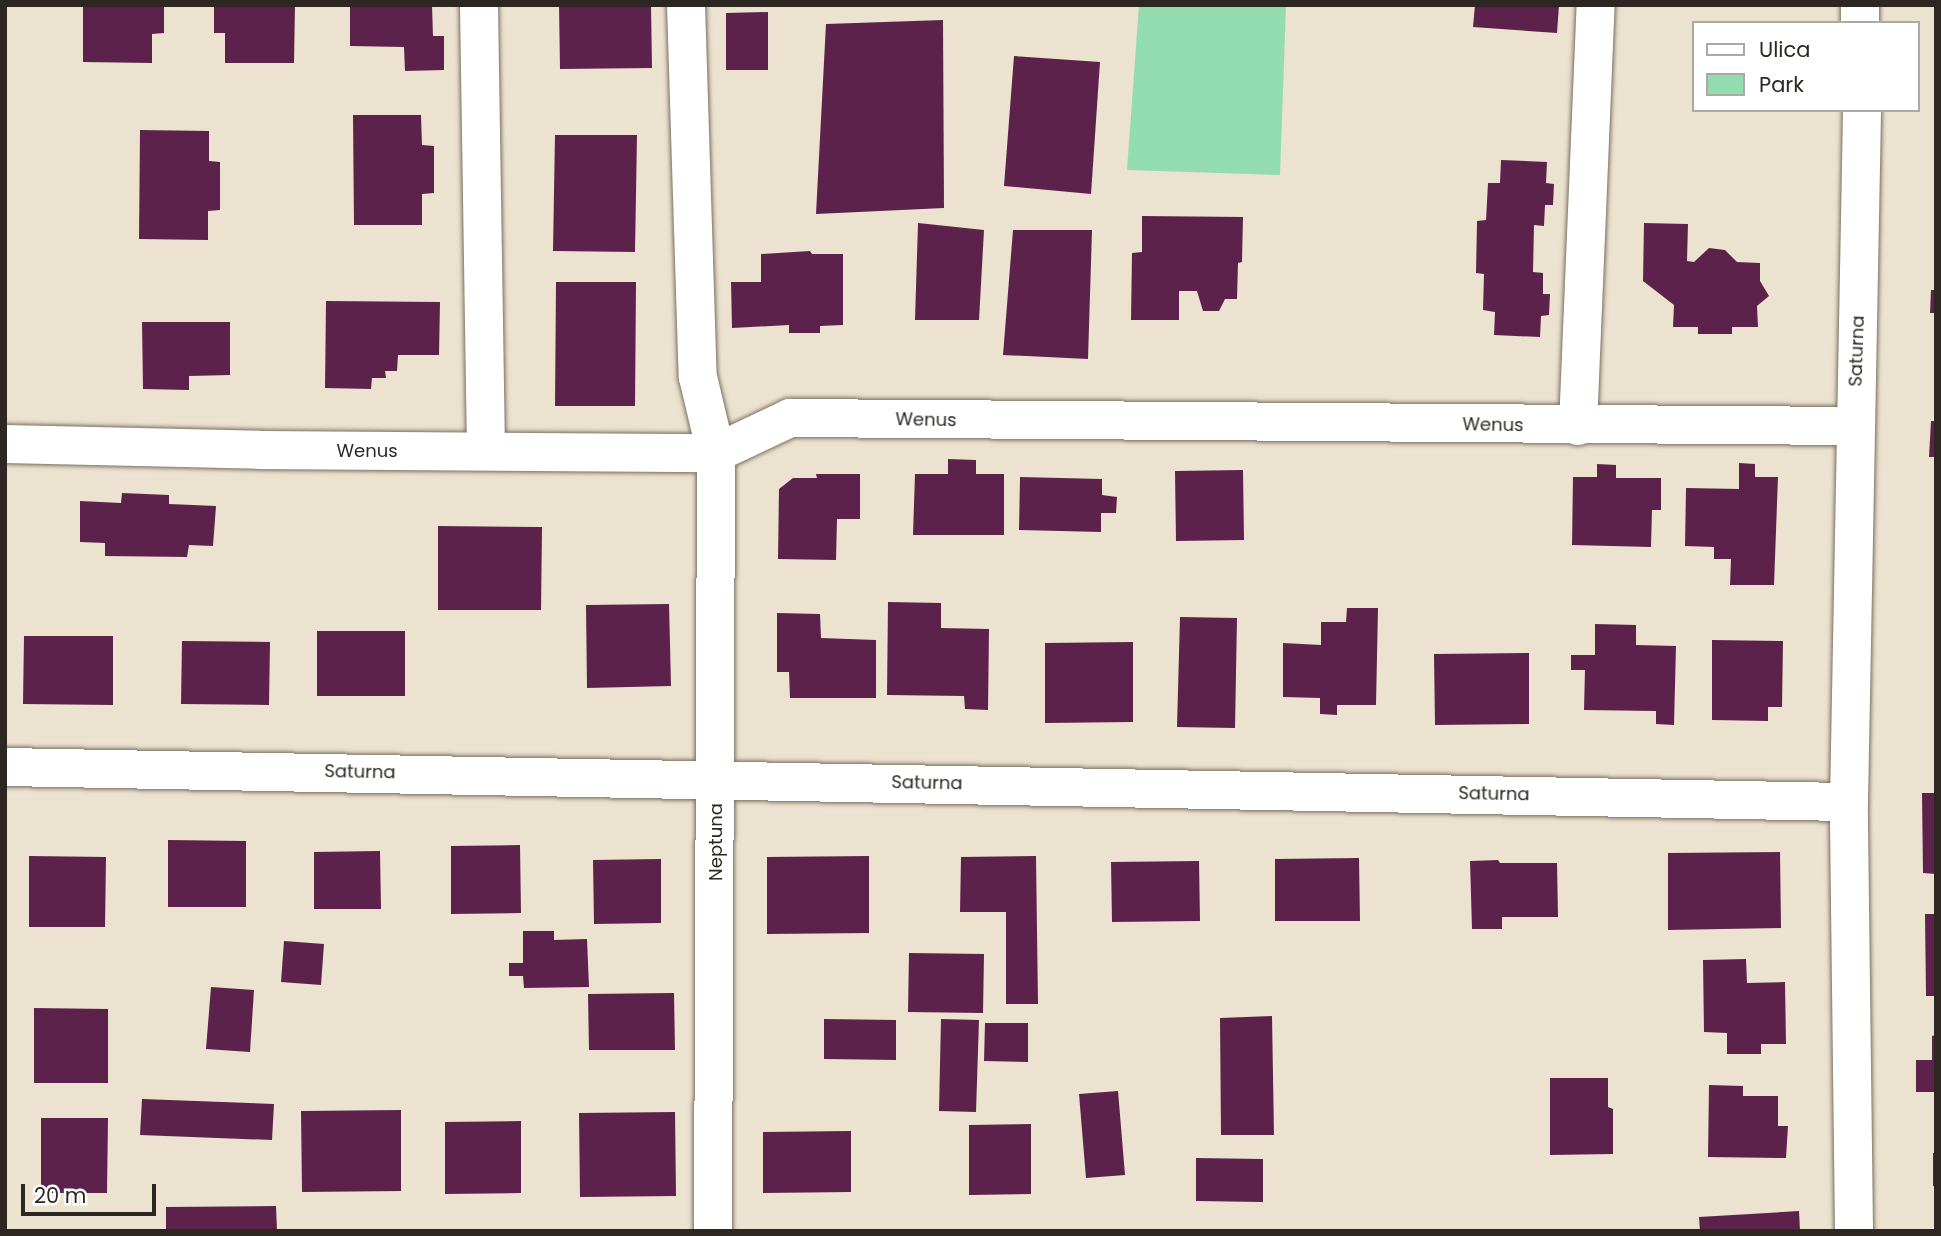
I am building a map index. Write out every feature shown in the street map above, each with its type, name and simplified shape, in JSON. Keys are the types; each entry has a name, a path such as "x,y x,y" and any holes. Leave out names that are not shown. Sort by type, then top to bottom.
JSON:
{"street":[{"path":"479,5 486,451"},
{"name":"Neptuna","path":"685,5 698,377 716,453 713,1231"},
{"path":"1578,426 1595,5"},
{"name":"Saturna","path":"1854,1231 1849,802 1861,112"},
{"name":"Wenus","path":"5,444 260,450 716,453 790,418 1854,426"},
{"name":"Saturna","path":"5,767 716,778 1849,802"}],"green space":[{"path":"1139,5 1286,5 1280,175 1127,170"}],"building":[{"path":"83,5 164,5 164,33 152,34 152,63 83,62"},
{"path":"214,5 295,5 294,63 225,63 225,33 214,33"},
{"path":"350,5 432,5 433,36 444,36 444,70 405,71 404,47 350,46"},
{"path":"559,5 651,5 652,68 560,69"},
{"path":"1475,5 1559,5 1557,33 1473,27"},
{"path":"768,12 768,70 726,70 726,13"},
{"path":"943,20 944,208 816,214 826,24"},
{"path":"1014,56 1100,62 1091,194 1004,186"},
{"path":"353,115 421,115 422,145 434,146 434,193 422,194 422,225 354,225"},
{"path":"140,130 209,131 209,161 220,162 220,210 208,211 208,240 139,239"},
{"path":"555,135 637,135 635,252 553,251"},
{"path":"1501,160 1547,162 1546,183 1554,184 1553,205 1545,205 1544,226 1534,225 1533,272 1543,273 1543,294 1550,294 1549,315 1541,316 1540,337 1494,335 1495,312 1483,310 1484,274 1476,273 1477,221 1486,220 1488,183 1500,183"},
{"path":"1142,216 1243,217 1242,262 1238,263 1237,299 1225,299 1219,311 1203,311 1197,291 1179,291 1179,320 1131,320 1132,253 1142,252"},
{"path":"918,223 984,230 979,320 915,320"},
{"path":"1644,223 1688,224 1687,261 1694,262 1709,248 1725,250 1737,262 1760,263 1760,281 1769,296 1757,306 1758,327 1732,327 1732,334 1698,334 1698,327 1673,327 1674,305 1643,281"},
{"path":"1013,230 1092,230 1088,359 1003,355"},
{"path":"810,251 812,254 843,254 843,325 820,326 820,333 789,333 789,325 732,328 731,282 761,282 761,254"},
{"path":"556,282 636,282 635,406 555,406"},
{"path":"1931,290 1936,290 1936,313 1930,313"},
{"path":"326,301 440,302 439,355 398,355 397,371 385,371 386,378 372,378 371,389 325,388"},
{"path":"142,322 230,322 230,375 189,376 189,390 143,389"},
{"path":"1931,421 1936,421 1936,457 1929,457"},
{"path":"948,459 976,460 976,474 1004,474 1004,535 913,535 915,474 948,474"},
{"path":"1739,463 1755,464 1755,477 1778,477 1774,585 1730,585 1731,559 1714,559 1714,547 1685,546 1686,488 1739,489"},
{"path":"1597,464 1616,465 1616,478 1661,478 1661,510 1652,510 1651,547 1572,545 1573,477 1597,477"},
{"path":"1243,470 1244,540 1176,541 1175,471"},
{"path":"816,474 860,474 860,519 837,519 836,560 778,559 779,489 793,478 817,478"},
{"path":"1020,477 1102,479 1102,495 1117,497 1116,513 1101,513 1101,532 1019,530"},
{"path":"122,493 169,495 169,504 216,506 213,546 189,545 187,557 105,556 105,543 80,542 80,501 121,503"},
{"path":"438,526 542,527 541,610 438,610"},
{"path":"888,602 941,603 941,628 989,629 988,710 965,709 964,696 887,695"},
{"path":"669,604 671,686 587,688 586,605"},
{"path":"1347,608 1378,608 1376,705 1337,705 1337,715 1320,714 1320,698 1283,697 1283,643 1321,645 1321,622 1346,622"},
{"path":"777,613 820,614 821,638 876,640 876,698 790,698 789,672 777,672"},
{"path":"1180,617 1237,618 1235,728 1177,727"},
{"path":"1595,624 1636,625 1636,645 1676,646 1674,725 1656,724 1656,711 1584,710 1585,670 1571,670 1571,655 1595,655"},
{"path":"317,631 405,631 405,696 317,696"},
{"path":"24,636 113,636 113,705 23,704"},
{"path":"1712,640 1783,641 1782,707 1768,707 1768,721 1712,720"},
{"path":"182,641 270,642 269,705 181,704"},
{"path":"1133,642 1133,722 1045,723 1045,643"},
{"path":"1529,653 1529,724 1435,725 1434,654"},
{"path":"1922,793 1936,793 1936,874 1923,873"},
{"path":"168,840 246,841 246,907 168,907"},
{"path":"520,845 521,913 451,914 451,846"},
{"path":"380,851 381,909 314,909 314,852"},
{"path":"1780,852 1781,928 1668,930 1668,853"},
{"path":"29,856 106,857 105,927 29,927"},
{"path":"869,856 869,933 767,934 767,857"},
{"path":"1036,856 1038,1004 1006,1004 1006,912 960,912 961,857"},
{"path":"1359,858 1360,921 1275,921 1275,859"},
{"path":"661,859 661,923 594,924 593,860"},
{"path":"1498,860 1500,863 1557,863 1558,917 1502,917 1502,929 1472,929 1470,861"},
{"path":"1199,861 1200,921 1112,922 1111,862"},
{"path":"1925,914 1936,914 1936,996 1926,996"},
{"path":"523,931 554,931 554,940 587,939 589,987 524,988 523,976 509,976 509,963 523,963"},
{"path":"284,941 324,944 321,985 281,982"},
{"path":"909,953 984,954 983,1013 908,1012"},
{"path":"1746,959 1747,983 1785,982 1786,1044 1761,1044 1761,1054 1727,1054 1727,1033 1704,1032 1703,960"},
{"path":"211,987 254,990 250,1052 206,1049"},
{"path":"674,993 675,1050 589,1050 588,994"},
{"path":"34,1008 108,1009 108,1083 34,1083"},
{"path":"1272,1016 1274,1135 1221,1135 1220,1018"},
{"path":"824,1019 896,1020 896,1060 824,1059"},
{"path":"941,1019 979,1020 976,1112 939,1111"},
{"path":"985,1023 1028,1023 1028,1062 984,1061"},
{"path":"1936,1035 1936,1092 1916,1092 1916,1060 1932,1060 1932,1036"},
{"path":"1550,1078 1608,1078 1608,1107 1613,1109 1613,1154 1550,1155"},
{"path":"1709,1085 1743,1086 1743,1096 1778,1096 1778,1126 1788,1126 1786,1158 1708,1157"},
{"path":"1118,1091 1125,1175 1086,1178 1079,1094"},
{"path":"142,1099 274,1104 272,1140 140,1135"},
{"path":"401,1110 401,1191 302,1192 301,1111"},
{"path":"675,1112 676,1196 580,1197 579,1113"},
{"path":"41,1118 108,1118 107,1193 41,1193"},
{"path":"521,1121 521,1193 445,1194 445,1122"},
{"path":"1031,1124 1031,1194 969,1195 969,1125"},
{"path":"851,1131 851,1192 763,1193 763,1132"},
{"path":"1933,1153 1936,1153 1936,1187 1933,1186"},
{"path":"1196,1158 1263,1159 1263,1202 1196,1201"},
{"path":"276,1206 277,1231 166,1231 166,1207"},
{"path":"1799,1211 1800,1231 1700,1231 1699,1217"}]}
